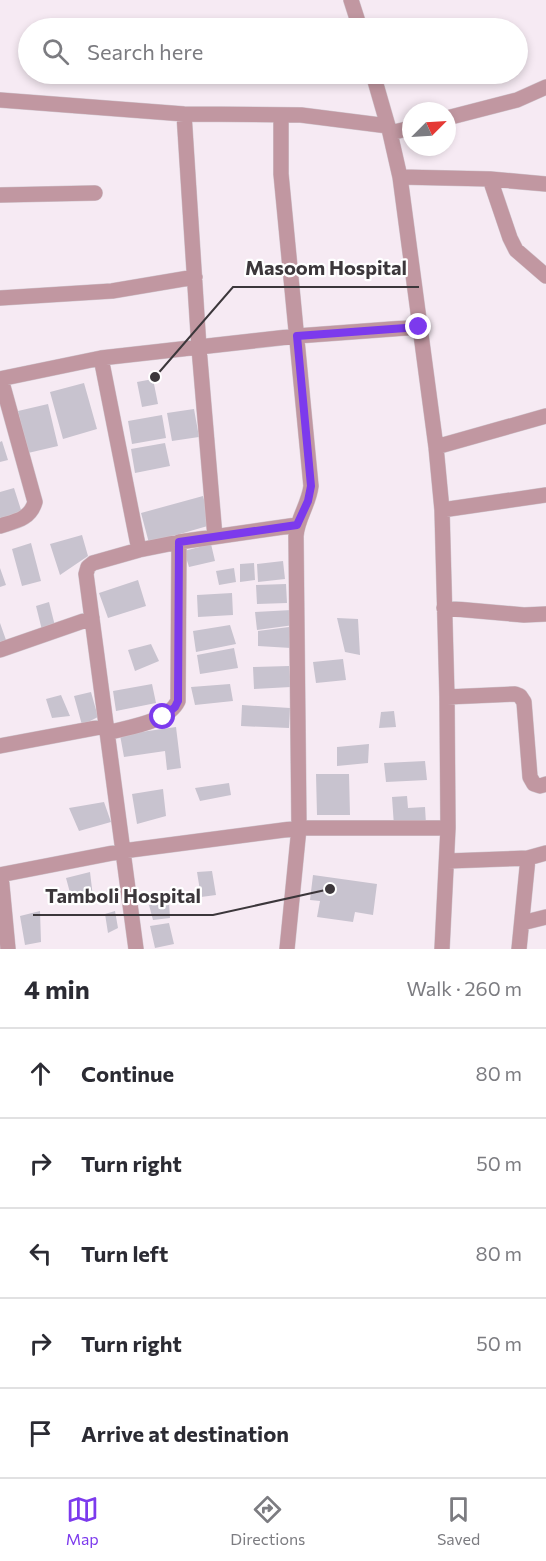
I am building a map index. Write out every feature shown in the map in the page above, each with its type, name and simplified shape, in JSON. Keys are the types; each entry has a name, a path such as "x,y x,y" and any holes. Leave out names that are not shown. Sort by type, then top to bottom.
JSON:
{"street":[{"path":"351,0 357,18"},
{"path":"376,84 400,177 436,447 442,510 448,828 442,949"},
{"path":"456,116 517,100 546,87"},
{"path":"0,100 184,114 301,115 389,130 402,129"},
{"path":"184,114 199,348 215,537"},
{"path":"281,115 281,174 311,486 308,501 297,525 299,828 287,949"},
{"path":"400,177 490,179 546,184"},
{"path":"490,179 516,250 546,276"},
{"path":"0,195 95,193"},
{"path":"0,298 112,291 195,277"},
{"path":"0,526 23,519 32,511 34,502 0,379 101,358 297,336 419,327"},
{"path":"101,358 139,550"},
{"path":"436,447 546,416"},
{"path":"442,510 546,495"},
{"path":"136,949 86,574 88,567 93,563 139,550 297,525"},
{"path":"0,746 107,730 163,717 175,707 178,701 179,542"},
{"path":"444,608 524,615 546,614"},
{"path":"0,650 92,618"},
{"path":"447,697 515,694 520,696 524,702 530,777 534,784 540,786 546,784"},
{"path":"8,949 1,875 123,851 299,828 448,828"},
{"path":"448,861 528,858 546,853"},
{"path":"519,949 528,858"},
{"path":"522,923 546,917"}],"building":[{"path":"153,379 158,404 142,407 137,382"},
{"path":"84,383 97,429 63,439 50,392"},
{"path":"48,404 58,446 28,453 18,411"},
{"path":"194,409 199,437 172,441 167,413"},
{"path":"162,415 166,438 132,444 128,421"},
{"path":"2,441 8,460 0,462 0,442"},
{"path":"165,443 170,466 135,473 131,449"},
{"path":"14,488 22,513 0,520 0,492"},
{"path":"203,496 211,525 149,543 141,513"},
{"path":"82,535 88,556 60,575 50,544"},
{"path":"31,543 41,581 22,586 12,549"},
{"path":"211,544 215,561 189,567 184,551"},
{"path":"283,561 285,579 258,582 257,564"},
{"path":"254,563 255,580 240,582 240,564"},
{"path":"0,568 6,585 0,587"},
{"path":"234,568 236,582 219,585 216,571"},
{"path":"138,580 146,606 108,618 99,593"},
{"path":"286,584 287,603 257,604 256,585"},
{"path":"232,593 233,615 198,617 197,595"},
{"path":"49,602 55,626 42,630 36,606"},
{"path":"292,610 294,625 257,630 255,612"},
{"path":"337,618 358,619 360,655 345,652"},
{"path":"0,623 6,640 0,642"},
{"path":"230,625 236,644 196,652 193,631"},
{"path":"289,627 291,648 258,646 258,631"},
{"path":"151,644 159,661 135,671 128,650"},
{"path":"234,648 238,668 200,674 197,655"},
{"path":"343,659 346,680 316,683 313,662"},
{"path":"289,666 291,687 254,689 253,667"},
{"path":"152,684 156,703 116,711 113,691"},
{"path":"230,684 233,701 195,705 191,687"},
{"path":"91,692 98,717 82,725 74,696"},
{"path":"61,695 70,716 52,718 46,699"},
{"path":"242,705 290,708 289,728 241,726"},
{"path":"394,711 396,727 379,728 381,712"},
{"path":"176,727 181,768 167,770 165,751 124,757 120,735"},
{"path":"369,744 368,763 337,766 337,747"},
{"path":"425,761 427,780 386,782 384,763"},
{"path":"316,774 349,774 350,815 317,815"},
{"path":"229,783 231,795 200,801 195,788"},
{"path":"163,789 166,816 137,824 132,794"},
{"path":"407,796 408,808 425,807 426,824 394,826 392,797"},
{"path":"104,802 111,822 79,831 69,808"},
{"path":"212,871 216,895 201,897 197,872"},
{"path":"90,872 93,897 72,900 66,878"},
{"path":"313,875 377,884 373,915 355,912 353,922 317,917 320,901 310,900"},
{"path":"169,902 170,918 153,920 149,905"},
{"path":"40,911 41,942 25,945 20,916"},
{"path":"115,911 118,928 108,933 105,914"},
{"path":"169,923 174,944 155,948 150,926"}],"place":[{"name":"Masoom Hospital","path":"155,377"},
{"name":"Tamboli Hospital","path":"330,889"}],"route":[{"path":"163,717 175,707 178,701 179,542 297,525 308,501 311,486 297,336 419,327"}]}
